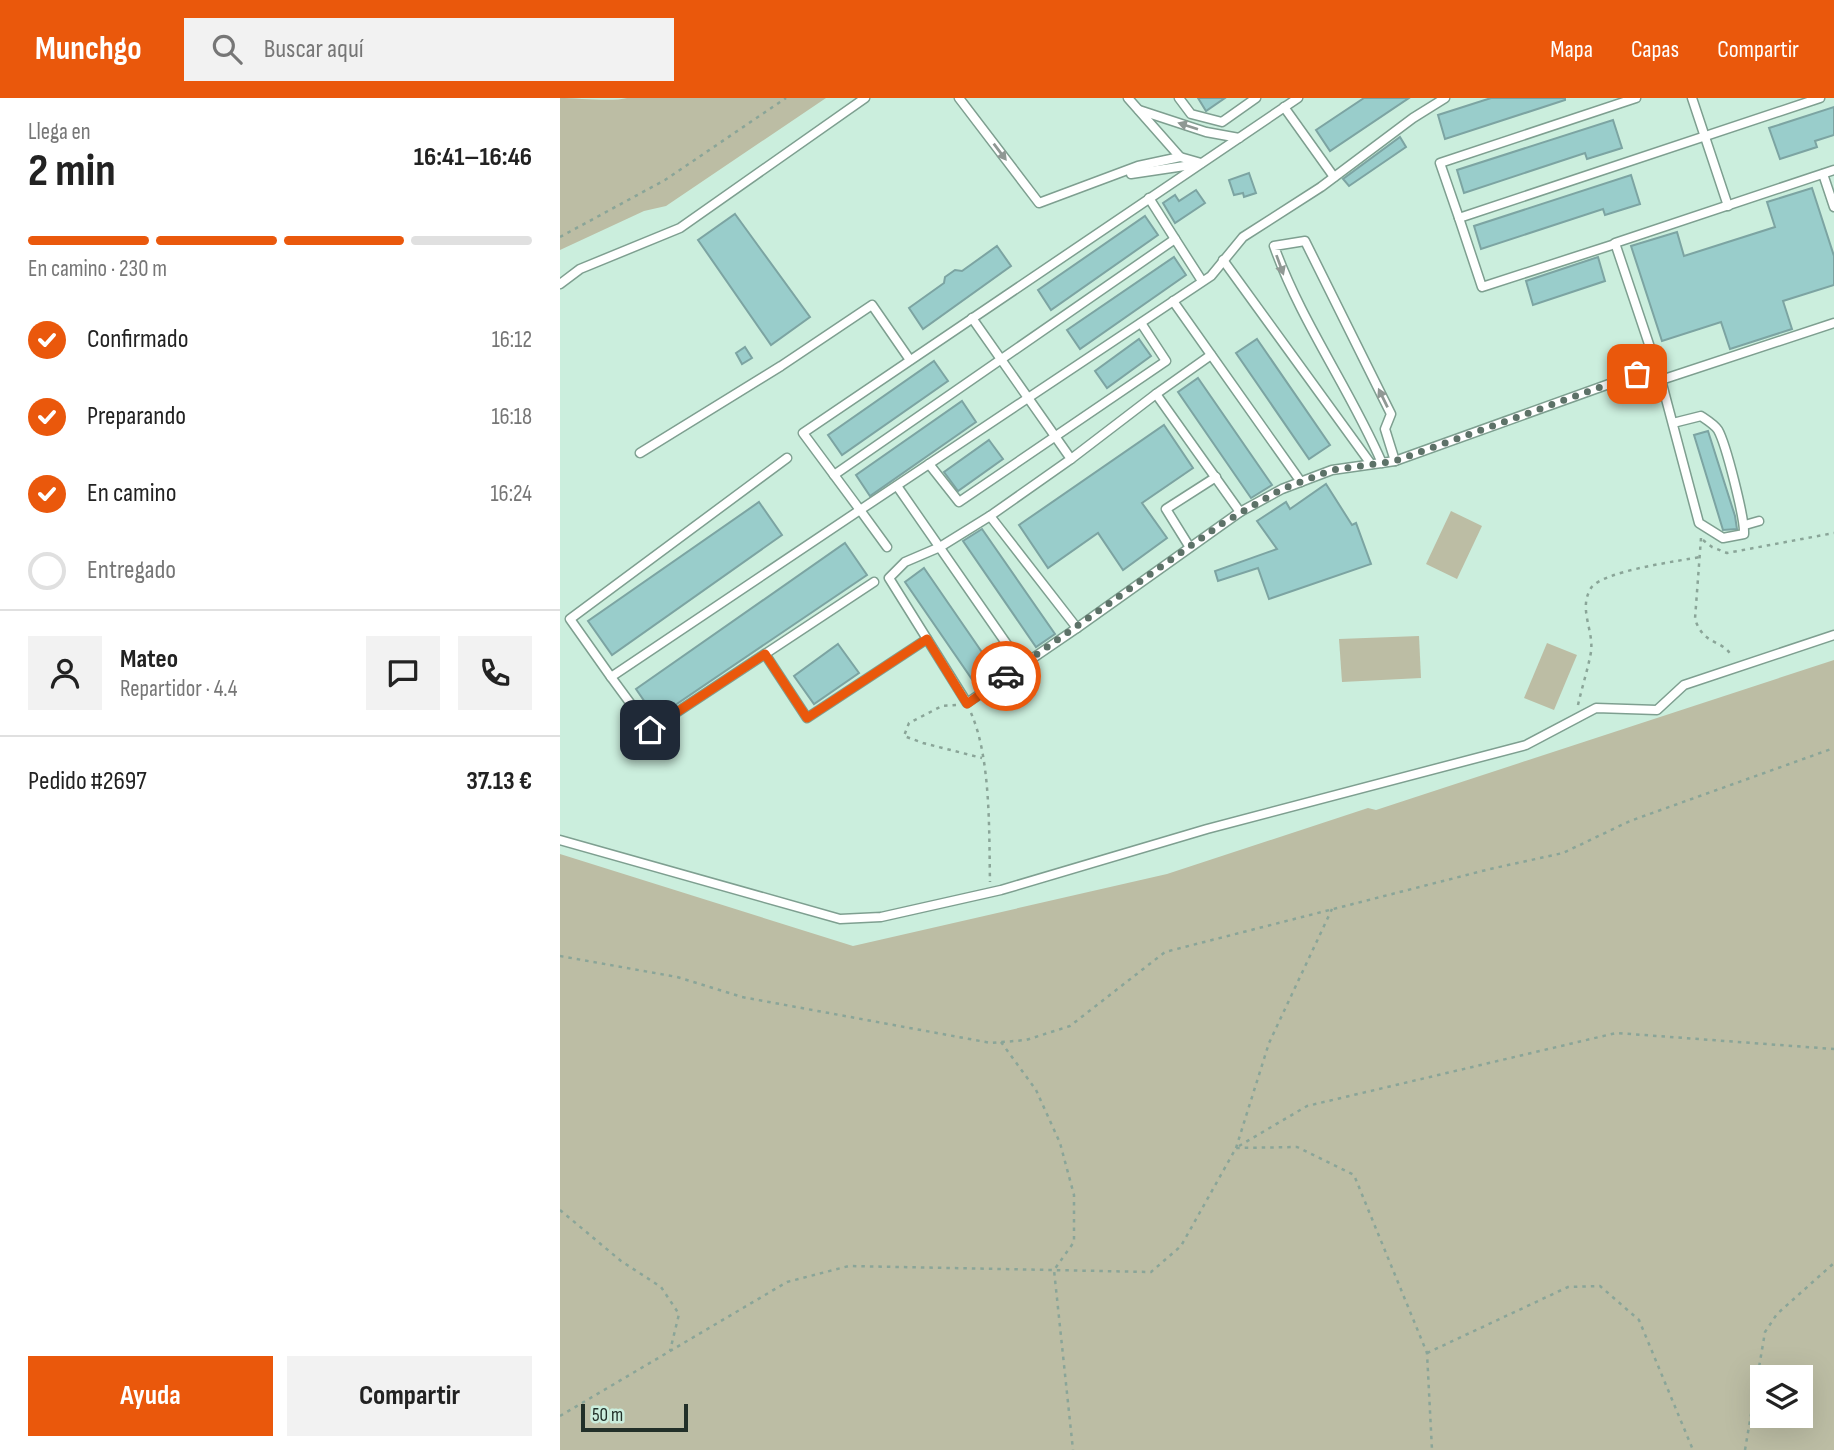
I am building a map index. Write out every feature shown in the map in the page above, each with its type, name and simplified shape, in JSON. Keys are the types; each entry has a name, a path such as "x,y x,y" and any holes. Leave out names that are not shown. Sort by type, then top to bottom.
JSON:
{"lane":[{"path":"560,284 580,269 680,228 865,98"},
{"path":"959,98 1039,203 1138,166 1180,158 1201,163"},
{"path":"1128,98 1180,158"},
{"path":"1179,98 1191,114 1222,122 1256,98"},
{"path":"887,547 803,433 1298,98"},
{"path":"611,677 1211,276 1243,236 1334,177 1413,118 1445,98"},
{"path":"1636,98 1440,163 1482,287 1834,170"},
{"path":"1692,98 1728,206"},
{"path":"1459,218 1820,98"},
{"path":"1284,107 1334,177"},
{"path":"1139,110 1206,132 1239,138"},
{"path":"1131,174 1201,163"},
{"path":"1823,174 1834,206"},
{"path":"1149,198 1202,281"},
{"path":"834,475 1175,239"},
{"path":"1382,463 1366,427 1284,274 1274,246 1305,241 1391,414 1385,429 1395,461"},
{"path":"1615,244 1661,380 1699,523 1723,538 1744,534 1745,525 1718,429 1702,416 1673,424"},
{"path":"1223,260 1371,464"},
{"path":"1173,301 1301,482"},
{"path":"640,453 781,366 872,305 910,360"},
{"path":"972,318 1071,459"},
{"path":"929,464 959,502 1166,361 1141,323"},
{"path":"1211,355 990,516 940,547 905,562 889,578 967,704 1240,512 1301,482 1332,470 1395,461 1637,374 1661,380 1834,323"},
{"path":"1156,394 1240,512"},
{"path":"787,458 570,619 650,730 874,582"},
{"path":"1189,546 1166,509 1216,477"},
{"path":"897,486 1022,666"},
{"path":"990,516 1077,628"},
{"path":"1745,525 1759,521"},
{"path":"560,840 840,919 881,917 990,893 1207,829 1526,745 1596,708 1657,710 1684,685 1834,635"},
{"path":"765,654 807,718 927,639"}],"path":[{"path":"560,237 665,180 786,98"},
{"path":"1699,523 1701,538 1695,619 1699,632 1730,651 1737,667"},
{"path":"1701,538 1712,547 1727,553 1834,533"},
{"path":"1575,718 1591,650 1591,638 1585,617 1587,597 1593,585 1612,576 1638,569 1700,557"},
{"path":"982,758 904,736 909,723 942,706 967,704 979,732 989,818 990,893"},
{"path":"560,956 677,977 742,997 978,1041 1026,1040 1070,1026 1165,952 1563,853 1630,821 1834,748"},
{"path":"560,1416 786,1282 849,1266 1151,1272 1181,1246 1236,1148 1269,1043 1332,909"},
{"path":"1236,1148 1307,1106 1616,1033 1834,1049"},
{"path":"1000,1042 1036,1090 1060,1143 1074,1195 1074,1242 1054,1270 1073,1450"},
{"path":"1236,1148 1297,1147 1353,1175 1427,1353 1432,1450"},
{"path":"560,1210 621,1261 661,1287 678,1314 670,1351"},
{"path":"1745,1450 1765,1332 1777,1314 1834,1263"},
{"path":"1427,1353 1568,1287 1600,1286 1639,1320 1693,1450"}],"green space":[{"path":"560,98 826,98 666,206 644,211 560,250"},
{"path":"1451,511 1482,526 1457,579 1426,564"},
{"path":"1419,636 1421,678 1342,682 1339,639"},
{"path":"1547,643 1577,655 1554,710 1524,698"},
{"path":"1834,660 1834,1450 560,1450 560,854 853,946 1167,874 1368,808 1376,810"}],"building":[{"path":"1198,98 1225,98 1206,111"},
{"path":"1364,98 1409,98 1330,151 1316,130"},
{"path":"1491,98 1565,100 1445,139 1438,115"},
{"path":"1834,107 1834,135 1815,141 1817,147 1780,159 1769,128"},
{"path":"1613,120 1622,148 1587,159 1585,153 1464,193 1457,170"},
{"path":"1400,137 1406,147 1349,186 1343,179"},
{"path":"1249,173 1256,193 1244,197 1243,193 1234,195 1229,180"},
{"path":"1631,175 1640,204 1605,215 1603,209 1481,249 1474,226"},
{"path":"1812,188 1834,256 1834,285 1783,301 1792,329 1730,349 1721,322 1662,341 1631,246 1677,232 1684,256 1775,227 1767,202"},
{"path":"1196,190 1205,203 1175,223 1163,203 1175,195 1179,201"},
{"path":"735,214 810,317 771,345 698,240"},
{"path":"1145,216 1158,235 1051,310 1038,290"},
{"path":"997,246 1011,266 923,329 909,308 944,283 945,277 955,270 962,271"},
{"path":"1174,257 1186,275 1080,349 1067,330"},
{"path":"1598,257 1605,281 1533,305 1526,281"},
{"path":"1139,339 1151,356 1107,388 1095,371"},
{"path":"1257,339 1330,445 1309,459 1236,353"},
{"path":"745,347 752,358 742,364 736,353"},
{"path":"934,361 948,381 842,455 828,435"},
{"path":"1198,378 1272,485 1251,498 1178,392"},
{"path":"962,401 976,422 870,496 856,475"},
{"path":"1164,425 1193,468 1142,503 1167,538 1123,570 1098,533 1048,568 1019,525"},
{"path":"1708,431 1737,529 1723,530 1694,435"},
{"path":"989,440 1003,459 958,491 944,472"},
{"path":"1326,484 1352,525 1356,523 1371,564 1269,599 1258,568 1218,581 1215,571 1277,549 1257,521 1286,502 1290,509"},
{"path":"759,502 782,535 612,655 588,621"},
{"path":"982,529 1055,634 1036,647 963,541"},
{"path":"845,543 867,575 656,718 636,689"},
{"path":"924,568 997,674 978,688 905,582"},
{"path":"838,644 859,673 814,704 794,676"}],"way so far":[{"path":"1006,676 1189,546 1240,512 1282,489 1332,470 1395,461 1637,374"}],"route":[{"path":"650,730 765,654 807,718 927,639 967,704 1006,676"}]}
